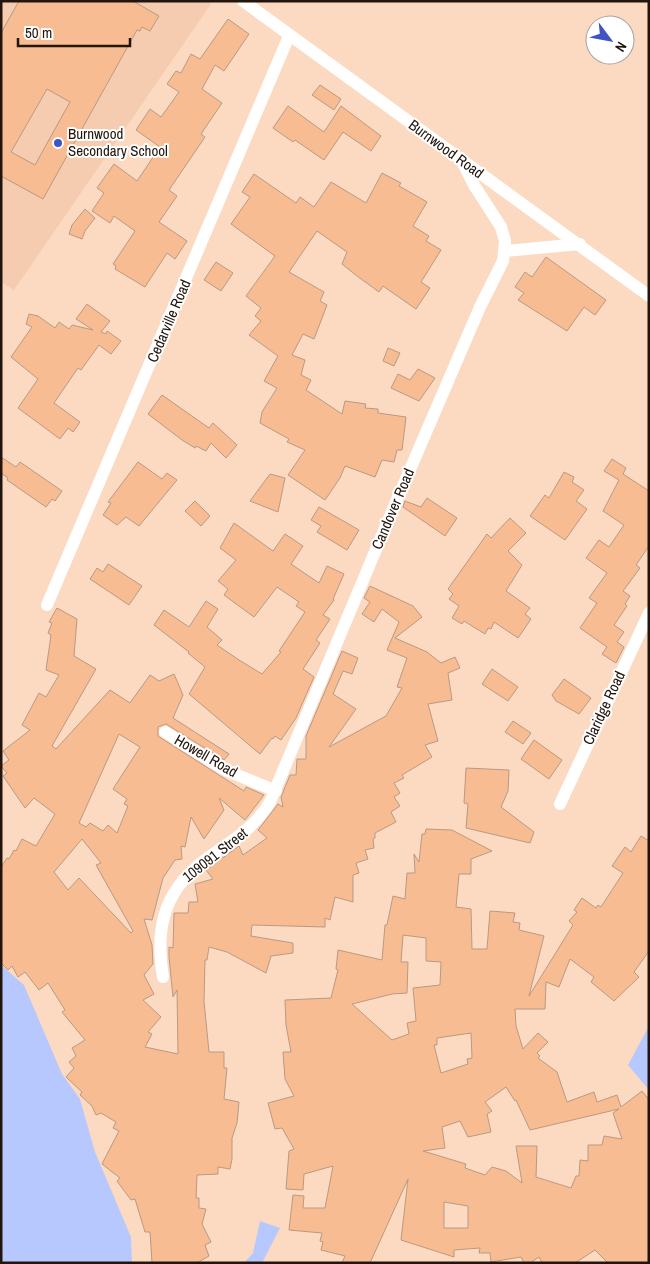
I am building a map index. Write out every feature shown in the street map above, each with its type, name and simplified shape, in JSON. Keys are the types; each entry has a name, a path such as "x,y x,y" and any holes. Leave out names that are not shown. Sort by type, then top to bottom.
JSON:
{"street":[{"name":"Burnwood Road","path":"243,1 580,244 649,296"},
{"name":"Cedarville Road","path":"48,605 289,36"},
{"path":"461,159 474,185 501,227 505,251 580,244"},
{"name":"Candover Road","path":"286,768 392,509 505,251"},
{"name":"Claridge Road","path":"560,804 649,613"},
{"name":"Howell Road","path":"165,732 223,769 276,791"},
{"name":"109091 Street","path":"163,977 162,923 170,898 186,875 254,824 276,791 286,768"}],"shaded area":[{"name":"Burnwood Secondary School","path":"1,1 208,1 211,4 14,290 1,282"},
{"path":"1,965 24,985 62,1074 80,1099 95,1152 131,1237 132,1263 1,1263"},
{"path":"649,1026 649,1090 628,1065"},
{"path":"260,1221 280,1228 262,1263 244,1263 253,1253"}],"building":[{"path":"19,1 133,1 159,16 150,31 142,27 140,31 137,30 43,199 1,176 1,33","holes":["47,89 70,102 35,165 11,152"]},
{"path":"228,19 249,34 224,71 215,65 202,89 222,103 201,134 205,137 169,190 177,196 159,222 187,241 175,259 167,253 145,287 115,269 116,266 113,264 135,231 114,216 110,223 92,211 104,193 97,188 114,164 137,181 160,147 136,130 150,109 161,117 179,92 167,84 176,71 181,73 191,54 200,59"},
{"path":"320,85 341,99 334,110 312,95"},
{"path":"288,106 324,132 341,106 381,136 371,151 343,132 324,160 295,140 293,142 273,128"},
{"path":"382,173 401,183 399,186 427,202 413,226 429,236 426,241 441,250 421,282 430,288 416,309 383,286 379,292 357,276 342,264 347,252 317,231 289,272 324,292 320,301 327,305 314,339 303,334 292,355 305,360 301,375 311,380 306,390 342,414 345,401 366,404 365,408 378,409 378,413 406,417 402,450 397,450 394,462 382,460 375,477 345,466 340,478 325,500 288,475 305,450 287,442 289,439 260,423 262,412 277,388 264,381 278,356 249,335 261,321 255,316 261,308 246,296 275,256 231,224 250,197 242,192 254,174 296,203 300,197 314,207 331,182 366,203"},
{"path":"85,209 95,218 85,231 82,239 69,234 72,225"},
{"path":"546,257 606,300 595,315 584,307 567,331 518,300 524,293 515,287 525,272 532,277"},
{"path":"216,262 233,273 221,291 204,280"},
{"path":"87,304 110,321 101,332 106,334 107,331 121,341 111,354 99,345 81,370 78,368 54,403 80,422 73,432 68,428 60,439 18,408 38,379 11,357 32,327 26,324 29,314 38,316 55,328 59,322 69,329 72,325 93,330 76,319"},
{"path":"388,348 400,353 394,366 383,361"},
{"path":"418,369 435,378 419,401 391,388 398,374 410,380"},
{"path":"162,395 209,428 213,423 237,445 226,458 211,443 206,451 196,446 195,448 182,440 148,414"},
{"path":"1,457 16,467 20,462 62,491 55,501 52,499 46,507 7,480 8,478 1,473"},
{"path":"612,459 626,468 623,474 649,491 649,546 636,565 640,568 623,591 630,596 625,604 627,606 614,625 624,632 617,642 624,647 616,663 602,654 607,647 580,628 597,603 589,598 607,573 586,558 599,540 609,547 624,525 603,511 619,480 604,471"},
{"path":"138,462 162,479 167,473 177,480 139,526 126,517 117,525 103,515 111,503 108,502"},
{"path":"564,472 574,477 572,482 584,490 576,501 587,509 565,540 530,516 545,495 549,498"},
{"path":"270,474 285,478 278,512 250,501"},
{"path":"427,498 457,518 445,536 403,507 405,501 421,507"},
{"path":"195,501 210,516 201,526 185,511"},
{"path":"319,507 359,530 347,550 317,532 321,526 311,520"},
{"path":"510,518 526,533 508,551 522,565 506,591 530,608 525,614 531,619 518,638 494,622 491,629 488,628 485,634 464,621 462,624 452,618 459,606 449,599 453,594 448,589 487,534 491,538"},
{"path":"234,523 273,551 285,534 303,546 291,564 319,583 327,566 344,574 334,600 323,615 330,619 316,640 320,643 303,669 314,677 296,718 281,740 275,736 272,738 260,754 189,694 205,667 154,625 164,610 189,627 206,601 218,609 207,627 222,640 217,645 239,660 262,674 281,652 279,651 305,612 296,606 299,602 277,587 254,617 224,595 228,589 218,581 236,560 220,548"},
{"path":"108,564 142,586 129,605 90,579 97,568 103,572"},
{"path":"370,586 413,606 422,617 395,638 427,652 441,663 455,657 460,668 448,673 452,700 428,704 438,741 425,745 432,757 402,775 404,778 394,783 400,793 394,797 400,806 391,812 396,822 375,833 375,838 373,839 374,848 365,850 368,859 356,863 359,873 353,875 353,902 335,897 330,920 325,918 325,927 252,925 251,936 293,943 293,953 271,956 266,973 227,952 209,947 207,960 205,960 204,1001 209,1052 224,1052 224,1068 227,1068 224,1099 239,1102 237,1123 232,1138 232,1159 230,1169 218,1167 218,1174 197,1175 196,1198 199,1198 199,1208 206,1209 202,1224 211,1242 205,1245 209,1256 197,1263 152,1263 150,1232 145,1232 135,1199 131,1200 117,1181 120,1178 102,1164 119,1131 113,1128 116,1122 101,1113 96,1115 92,1106 80,1095 82,1092 66,1077 74,1068 69,1062 76,1056 72,1048 85,1040 62,1012 65,1010 48,983 39,990 25,972 18,977 12,966 8,970 1,963 1,867 14,850 16,851 22,839 36,846 55,814 34,798 25,808 3,776 7,773 1,766 9,760 3,751 30,730 22,725 39,693 46,697 59,675 46,670 51,635 48,633 52,623 49,622 57,608 77,619 74,656 96,669 52,746 56,749 110,690 130,703 150,675 159,681 174,674 183,695 173,718 229,754 224,760 166,724 158,727 158,736 244,791 246,787 264,795 245,820 219,798 224,810 204,839 191,817 185,847 181,846 182,859 175,860 163,878 152,920 144,919 152,945 153,964 144,975 154,994 143,1000 161,1017 148,1032 152,1034 145,1047 178,1054 177,990 173,997 169,957 169,947 173,948 174,913 188,913 189,902 198,902 195,884 213,879 206,870 239,846 243,855 267,838 258,830 278,804 283,807 281,797 290,775 296,775 297,759 306,759 306,736 342,651 358,658 352,674 343,671 333,694 356,709 329,747 386,716 402,688 397,687 407,658 387,650 399,622 382,609 374,622 362,614 370,602 364,598","holes":["119,734 140,747 113,789 127,799 124,804 128,806 117,833 108,825 103,831 90,823 86,827 79,823","82,839 101,863 96,865 133,931 131,933 79,878 68,890 54,872"]},
{"path":"492,669 518,687 508,701 482,684"},
{"path":"564,679 591,698 579,714 556,701 552,695"},
{"path":"513,721 531,733 523,744 505,732"},
{"path":"534,740 562,760 549,779 521,759"},
{"path":"466,768 509,770 508,791 501,807 534,832 530,843 466,828 468,804 464,803"},
{"path":"426,829 452,830 492,851 471,859 471,874 459,874 456,907 471,909 472,949 487,949 490,911 515,913 513,922 520,923 519,930 544,936 529,996 573,925 569,921 577,912 574,910 582,898 596,908 598,905 601,907 623,873 612,866 625,847 631,852 641,836 649,841 649,951 634,972 639,977 614,1001 591,982 594,977 570,959 559,987 546,982 545,1009 515,1009 516,1026 523,1049 538,1033 548,1042 537,1053 540,1056 538,1058 557,1072 567,1102 594,1092 597,1102 617,1095 621,1107 642,1091 649,1100 649,1263 608,1263 595,1250 575,1263 542,1263 539,1257 530,1263 524,1263 521,1257 491,1262 490,1253 479,1253 480,1248 454,1250 454,1257 401,1240 408,1179 370,1263 342,1263 345,1256 321,1250 323,1242 320,1241 322,1233 289,1230 293,1195 304,1196 303,1208 325,1208 333,1166 304,1174 303,1190 286,1189 289,1151 294,1149 282,1128 275,1129 268,1103 294,1096 285,1079 283,1052 291,1052 286,1025 285,1000 331,998 338,970 336,969 338,950 382,960 385,925 387,925 393,896 405,899 407,873 415,873 414,854 419,862 422,834 425,834","holes":["403,935 426,938 426,961 441,962 440,985 413,988 416,1021 407,1023 409,1034 392,1040 352,1004 392,994 407,993 408,962 401,962","471,1033 472,1058 467,1059 468,1064 441,1073 434,1045 437,1045 437,1038","506,1087 516,1100 530,1130 619,1109 613,1113 622,1139 604,1136 602,1145 588,1145 588,1161 580,1160 579,1176 576,1176 571,1188 536,1177 537,1146 516,1146 522,1183 506,1171 492,1167 485,1175 465,1168 466,1164 423,1151 445,1148 442,1127 460,1121 468,1137 491,1132 487,1114 492,1111 485,1102","444,1202 468,1206 468,1228 444,1228"]}],"place":[{"name":"Burnwood Secondary School","path":"58,143"}]}
